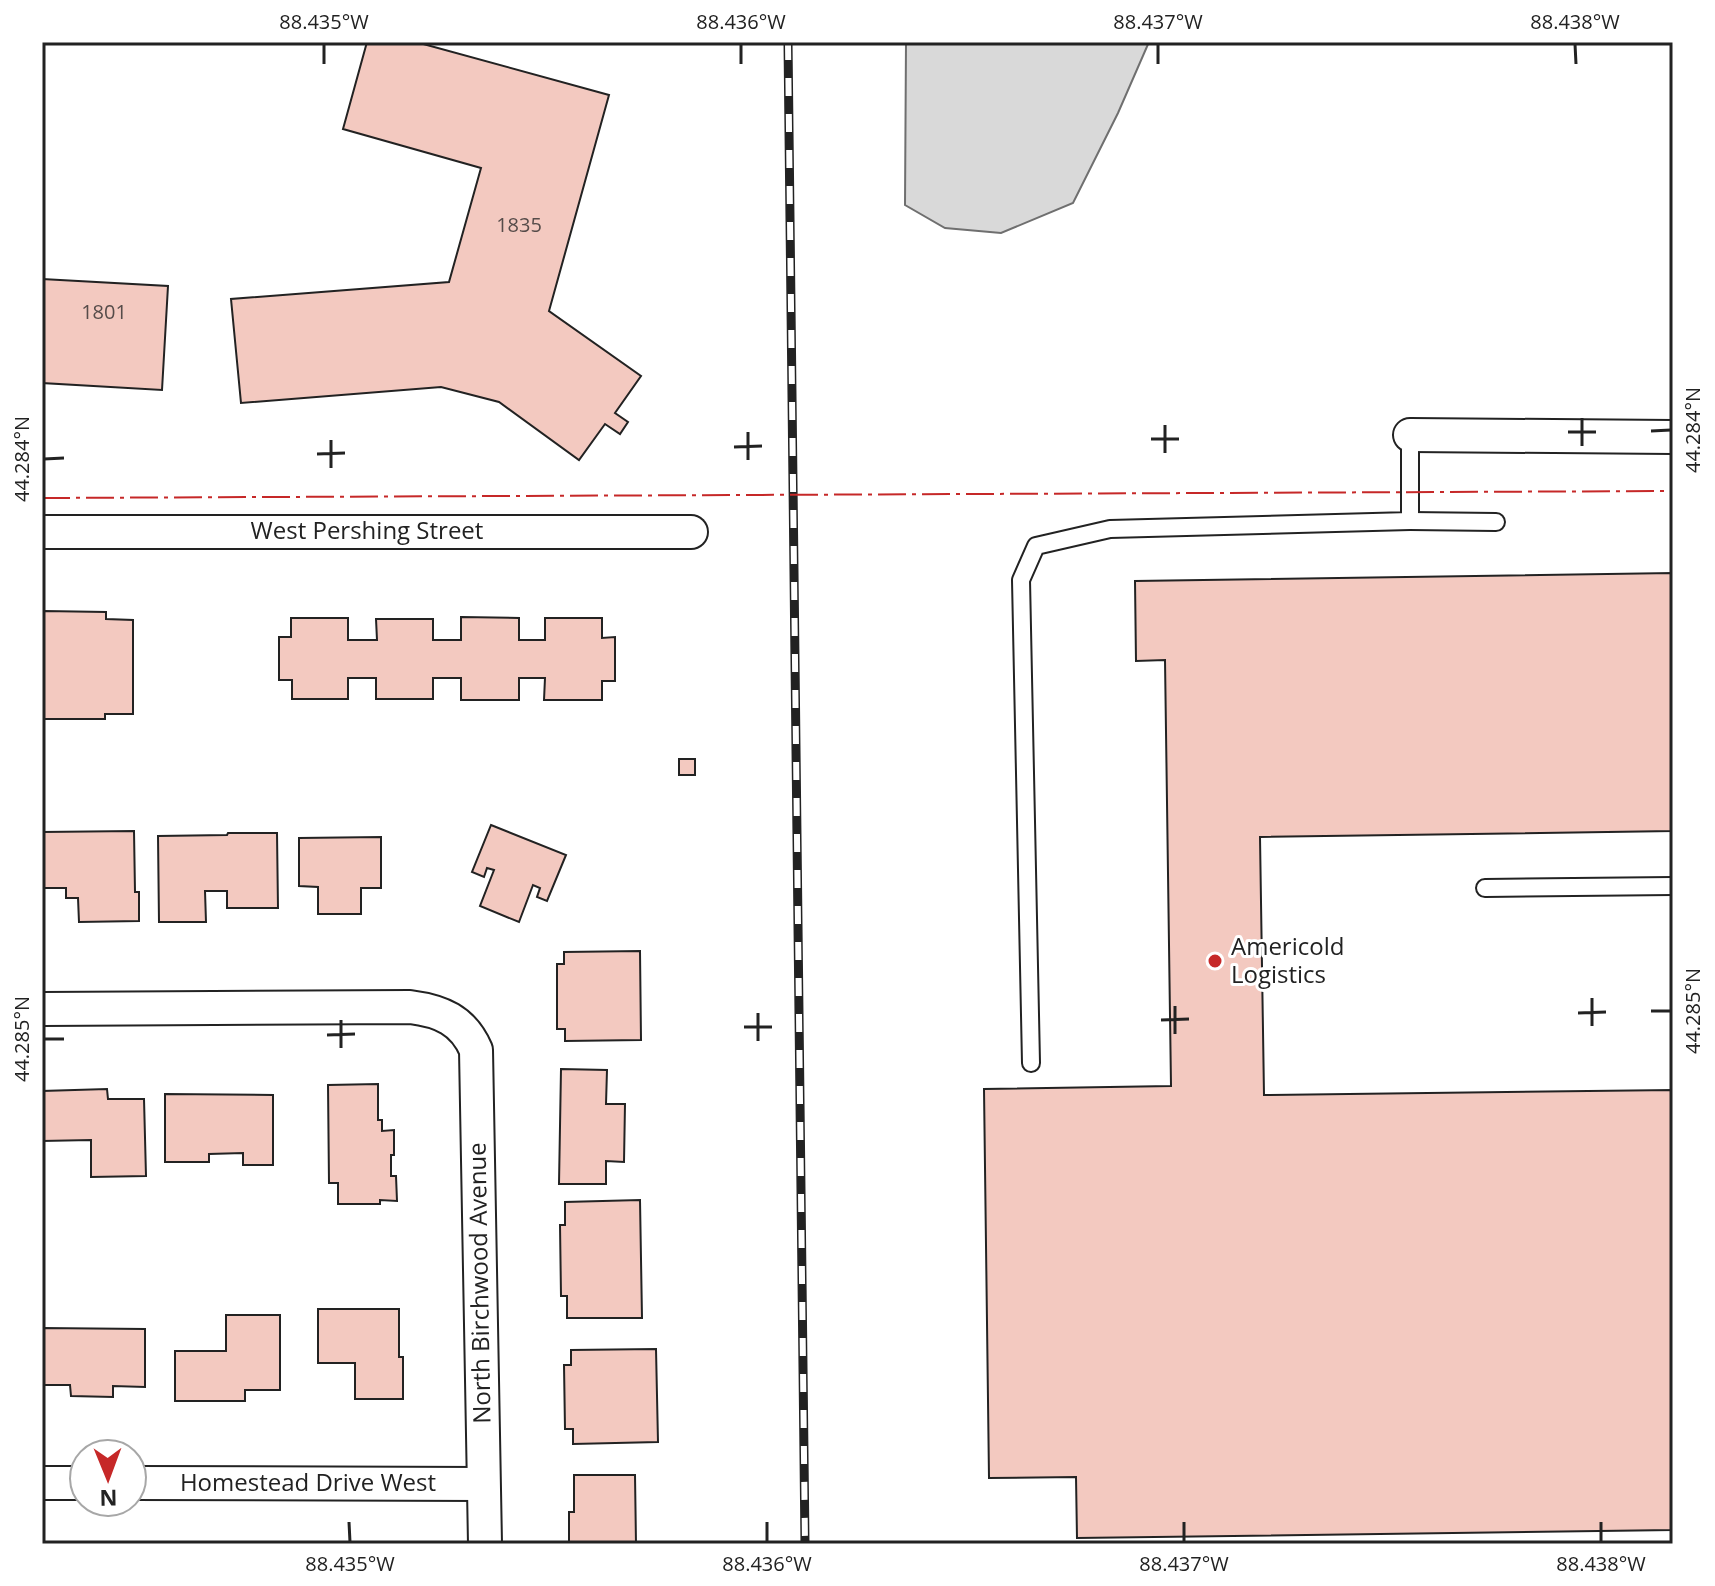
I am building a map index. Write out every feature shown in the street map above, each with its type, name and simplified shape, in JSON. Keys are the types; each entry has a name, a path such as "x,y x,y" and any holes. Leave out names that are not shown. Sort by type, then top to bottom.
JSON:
{"street":[{"path":"1410,435 1673,437"},
{"name":"West Pershing Street","path":"42,532 691,532"},
{"name":"North Birchwood Avenue","path":"42,1009 410,1007 431,1009 447,1015 470,1037 476,1050 485,1544"},
{"path":"42,1483 68,1483"},
{"name":"Homestead Drive West","path":"148,1483 483,1484"}],"lane":[{"path":"1410,435 1410,521"},
{"path":"1031,1063 1021,580 1036,546 1110,529 1410,521 1496,522"},
{"path":"1485,888 1673,886"}],"shaded area":[{"path":"906,42 1149,42 1073,203 1001,233 945,228 905,205"}],"building":[{"path":"367,42 416,42 609,95 549,311 641,376 615,413 628,422 620,434 605,424 579,460 499,402 441,387 241,403 231,299 449,282 481,168 343,129"},
{"path":"42,279 168,286 162,390 42,383"},
{"name":"Americold Logistics","path":"1673,573 1673,831 1260,837 1264,1095 1673,1090 1673,1530 1077,1538 1076,1477 989,1478 984,1089 1171,1086 1165,660 1136,661 1135,581"},
{"path":"44,611 106,612 106,619 133,620 133,714 105,714 105,719 43,719"},
{"path":"461,617 519,618 519,640 545,640 545,618 602,618 602,638 615,637 615,681 602,681 602,700 544,700 545,678 519,678 519,700 461,700 461,678 433,678 433,699 376,699 376,678 348,678 348,699 292,699 292,680 279,680 279,637 291,637 291,618 348,618 348,640 377,640 376,619 433,619 433,640 461,640"},
{"path":"679,759 695,759 695,775 679,775"},
{"path":"491,825 566,855 547,901 537,897 540,888 533,885 519,922 480,906 494,870 487,868 484,877 472,872"},
{"path":"134,831 139,921 79,922 78,898 66,898 66,888 42,888 42,832"},
{"path":"277,833 278,908 227,908 227,891 205,891 206,922 159,922 158,836"},
{"path":"381,837 381,888 361,888 361,914 318,914 318,887 299,886 299,838"},
{"path":"640,951 641,1040 565,1041 565,1029 557,1029 557,964 564,964 564,952"},
{"path":"561,1069 607,1070 606,1104 625,1104 624,1162 606,1161 606,1184 559,1184"},
{"path":"378,1084 378,1120 382,1120 382,1131 394,1130 391,1176 396,1176 397,1201 338,1204 338,1183 329,1183 328,1085"},
{"path":"107,1089 108,1099 144,1099 146,1176 91,1177 91,1140 42,1141 42,1091"},
{"path":"165,1094 273,1095 273,1165 243,1165 243,1153 209,1154 209,1162 165,1162"},
{"path":"640,1200 642,1318 567,1318 567,1296 561,1296 560,1225 565,1225 565,1202"},
{"path":"318,1309 399,1309 403,1399 355,1399 355,1363 318,1363"},
{"path":"226,1315 280,1315 280,1390 245,1390 245,1401 175,1401 175,1351 226,1351"},
{"path":"42,1328 145,1329 145,1387 113,1386 113,1397 71,1396 70,1385 42,1385"},
{"path":"656,1349 658,1442 573,1444 573,1429 565,1429 564,1365 571,1365 571,1350"},
{"path":"574,1475 635,1475 636,1544 569,1544 569,1512 574,1512"}],"railway":[{"path":"788,42 805,1544"}],"power":[{"path":"42,498 1673,491"}],"place":[{"name":"Americold Logistics","path":"1215,961"}]}
